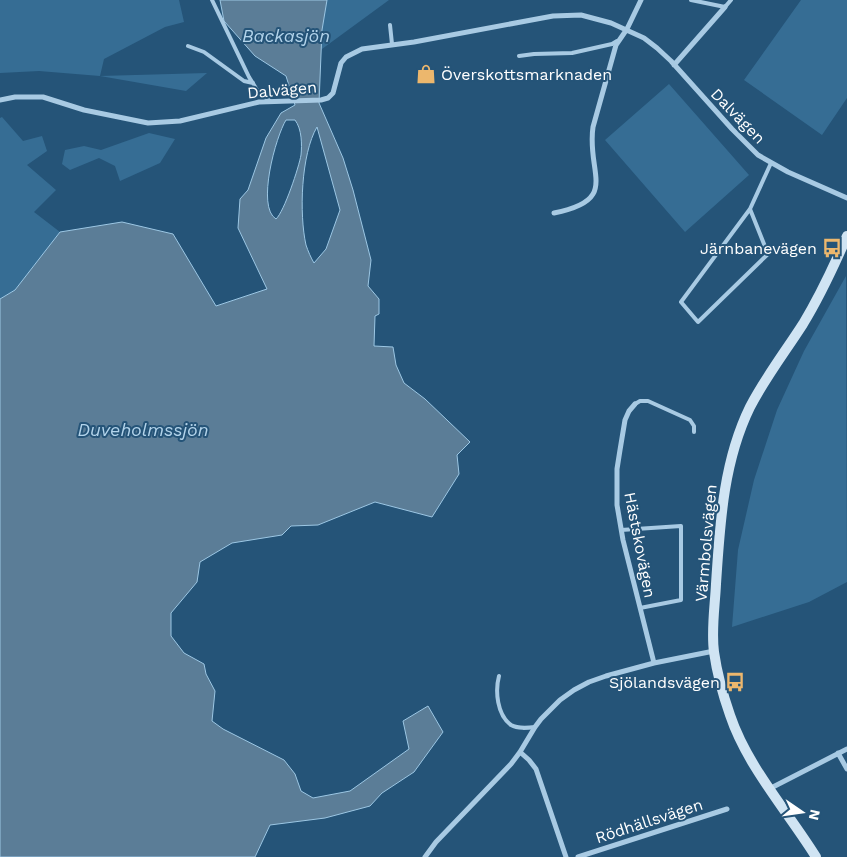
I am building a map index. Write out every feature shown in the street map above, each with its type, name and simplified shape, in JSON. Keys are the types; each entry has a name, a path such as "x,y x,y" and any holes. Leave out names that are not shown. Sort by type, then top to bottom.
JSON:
{"street":[{"path":"554,213 570,210 582,205 590,201 594,194 596,177 592,152 592,133 614,53 641,0"},
{"path":"674,65 724,7"},
{"name":"Dalvägen","path":"0,100 15,97 43,97 84,110 148,122 180,120 239,106 270,101 321,100 328,98 333,93 341,64 346,58 362,49 414,42 543,17 566,15 598,19 627,29 644,38 674,65 758,155 770,163 847,198"},
{"name":"Värmbolsvägen","path":"816,857 769,789 746,750 730,716 714,651 714,616 720,530 725,486 732,455 750,407 833,270 847,236"},
{"name":"Hästskovägen","path":"635,404 629,411 626,420 617,469 617,505 639,608 654,663"},
{"path":"426,857 436,842 520,752 535,727 560,700 574,690 598,679 654,663 714,651"},
{"path":"769,789 847,749"},
{"path":"520,752 530,760 536,769 566,857"},
{"path":"838,753 847,769"},
{"name":"Rödhällsvägen","path":"578,857 727,809"}],"lane":[{"path":"212,0 257,90 270,101"},
{"path":"691,0 724,7 731,0"},
{"path":"390,25 392,44"},
{"path":"519,56 572,53 612,44 619,40"},
{"path":"188,46 204,52 244,82 253,83"},
{"path":"750,209 768,254 698,322 681,302 750,209 770,163"},
{"path":"635,404 640,400 648,400 690,420 694,426 694,432"},
{"path":"621,530 681,526 681,600 639,608"},
{"path":"498,676 496,694 505,719 512,726 522,728 535,727"}],"shaded area":[{"path":"0,0 179,0 184,22 165,27 104,59 100,76 39,71 0,73"},
{"path":"327,0 389,0 322,49 322,30"},
{"path":"801,0 847,0 847,98 822,135 744,80"},
{"path":"207,73 186,91 100,76"},
{"path":"669,84 749,175 685,232 605,140"},
{"path":"2,117 23,141 42,136 47,151 27,165 56,190 34,212 60,232 15,290 0,299 0,118"},
{"path":"149,133 175,139 160,163 120,181 115,166 99,158 70,170 62,164 65,150 84,146 101,150"},
{"path":"846,276 847,582 809,602 732,627 738,550 754,480 777,410 804,351"}],"water":[{"name":"Duveholmssjön","path":"220,0 327,0 322,30 319,103 343,158 371,260 368,286 379,299 379,314 375,316 374,346 393,347 396,365 404,383 425,399 470,442 457,455 459,474 432,517 375,502 318,525 291,526 282,535 232,543 200,562 197,582 171,613 171,636 184,653 204,664 206,674 215,691 212,721 223,729 284,760 295,774 301,791 313,798 350,791 409,749 403,721 428,706 443,732 414,772 382,793 370,806 325,818 270,825 255,857 0,857 0,299 15,290 60,232 122,222 173,234 216,306 267,289 238,228 240,199 248,190 266,138 281,113 295,105 286,76 255,56 224,21","holes":["286,120 295,120 299,128 301,155 287,199 276,219 270,212 268,187 273,155","317,127 340,210 326,249 314,263 306,245 302,201 308,152"]}],"place":[{"name":"Överskottsmarknaden","path":"426,74"},
{"name":"Järnbanevägen","path":"832,248"},
{"name":"Sjölandsvägen","path":"735,682"}],"water label":[{"name":"Backasjön","path":"286,35"}]}
